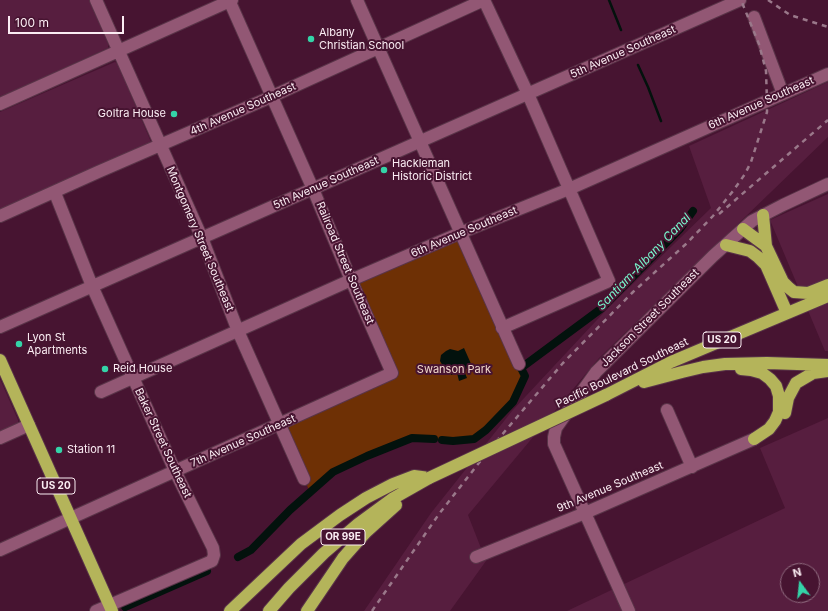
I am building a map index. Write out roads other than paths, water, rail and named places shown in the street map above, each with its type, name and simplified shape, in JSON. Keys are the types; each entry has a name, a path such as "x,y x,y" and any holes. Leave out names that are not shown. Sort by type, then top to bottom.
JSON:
{"highway":[{"path":"763,215 766,246 783,282 794,292 808,293 828,285"},
{"path":"743,229 766,246"},
{"path":"726,245 750,251 766,265 786,313"},
{"name":"Pacific Boulevard Southeast","path":"429,478 618,390 672,362 828,296"},
{"name":"US 20","path":"0,360 110,608"},
{"path":"725,364 738,369 762,373 776,386 779,396 779,412 769,429 754,439"},
{"name":"US 20","path":"618,390 682,372 725,364 828,364"},
{"path":"754,439 766,438 776,431 785,416 788,398 796,383 813,373 828,371"},
{"name":"US 20","path":"230,611 301,544 340,515 366,498 393,484 414,476 429,478"},
{"name":"US 20","path":"308,611 343,558 366,532 429,478"},
{"name":"OR 99E","path":"269,611 289,588 324,553 358,524 392,498 429,478"}],"street":[{"name":"Montgomery Street Southeast","path":"96,0 202,238 238,331 304,479"},
{"path":"0,104 231,0"},
{"name":"Railroad Street Southeast","path":"231,0 392,373"},
{"path":"357,0 519,364"},
{"path":"484,0 528,94 609,281 502,328"},
{"name":"4th Avenue Southeast","path":"0,216 55,193 98,172 160,146 484,0"},
{"name":"5th Avenue Southeast","path":"0,326 740,0"},
{"path":"754,17 783,94"},
{"name":"6th Avenue Southeast","path":"101,392 351,280 460,233 569,189 828,74"},
{"path":"743,229 782,204 828,184"},
{"name":"Baker Street Southeast","path":"55,193 92,286 175,471 213,548 214,556 212,561 110,608"},
{"name":"Jackson Street Southeast","path":"629,611 554,444 556,428 596,372 743,229"},
{"name":"7th Avenue Southeast","path":"0,550 392,373"},
{"path":"667,410 692,467"},
{"path":"0,438 29,425"},
{"name":"9th Avenue Southeast","path":"476,557 585,513 754,439"},
{"path":"96,611 110,608"}],"waterway":[{"path":"609,0 621,30"},
{"path":"638,65 661,121"},
{"name":"Santiam-Albany Canal","path":"442,440 453,441 474,439 486,430 513,402 525,376 521,368 602,308 680,229 693,211"},
{"name":"Santiam-Albany Canal","path":"238,557 251,550 290,510 333,472 367,456 412,438 434,439"},
{"name":"Santiam-Albany Canal","path":"125,607 207,571"}],"railway":[{"path":"372,611 439,514 489,450 563,363 633,292 686,244 713,216 745,174 751,162 767,112 767,101 766,71 759,44 741,0"},
{"path":"768,0 790,15 828,27"},
{"path":"719,214 828,120"}],"place":[{"name":"Albany Christian School","path":"311,39"},
{"name":"Goltra House","path":"174,114"},
{"name":"Hackleman Historic District","path":"384,170"},
{"name":"Lyon St Apartments","path":"19,344"},
{"name":"Reid House","path":"105,369"},
{"name":"Station 11","path":"59,450"}],"park label":[{"name":"Swanson Park","path":"454,370"}]}
